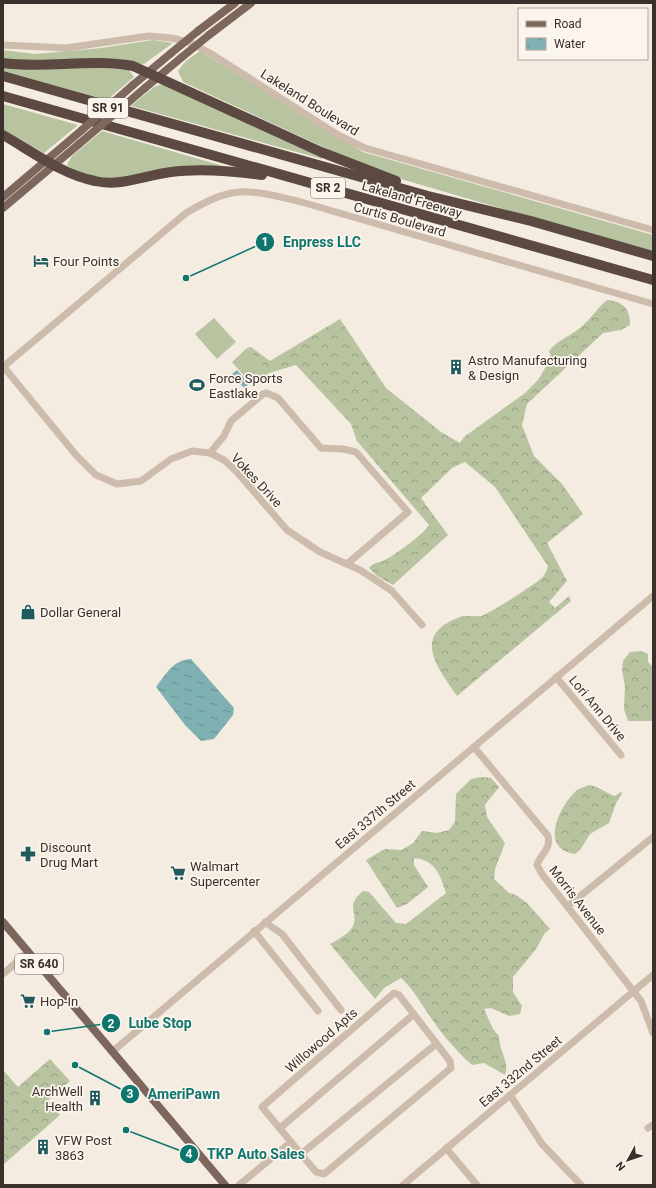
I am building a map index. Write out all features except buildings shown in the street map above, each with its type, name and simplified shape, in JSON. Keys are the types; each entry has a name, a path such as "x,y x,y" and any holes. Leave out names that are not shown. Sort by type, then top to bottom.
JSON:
{"highway":[{"path":"3,62 21,65 115,63 133,66 321,152 402,183 428,196"},
{"name":"Lakeland Freeway","path":"3,76 428,196 530,221 653,256"},
{"name":"Lakeland Freeway","path":"3,96 653,280"},
{"path":"3,135 50,164 81,178 104,183 126,181 171,172 223,170 296,179"}],"main road":[{"name":"SR 91","path":"3,208 50,164 68,142 170,54 235,3"},
{"name":"SR 91","path":"3,197 79,144 182,57 252,3"},
{"name":"SR 640","path":"3,922 220,1183"}],"street":[{"name":"Lakeland Boulevard","path":"3,45 66,48 149,36 172,38 191,43 210,53 338,134 365,148 653,230"},
{"name":"Curtis Boulevard","path":"3,367 186,213 207,200 230,194 249,192 298,201 653,304"},
{"name":"Vokes Drive","path":"3,367 76,455 96,475 117,484 141,481 171,459 192,451 210,453 224,460 236,471 287,530 320,552 373,578 392,591 422,625"},
{"path":"210,453 224,436 231,421 263,394 267,393 278,398 320,448 349,450 356,452 408,512 347,564"},
{"name":"East 337th Street","path":"112,1052 653,596"},
{"name":"Lori Ann Drive","path":"556,677 621,755"},
{"name":"Morris Avenue","path":"474,746 548,836 550,844 548,850 539,859 537,865 542,874 634,991 645,1009 653,1033"},
{"path":"568,906 653,837"},
{"path":"265,922 282,934 341,1010"},
{"path":"254,932 318,1011"},
{"path":"3,974 28,952"},
{"name":"East 332nd Street","path":"403,1185 653,975"},
{"name":"Willowood Apts","path":"394,993 399,995 414,1014 450,1061 451,1068 324,1174 316,1172 262,1106 394,993"},
{"path":"280,1128 414,1014"},
{"path":"301,1154 436,1044"},
{"path":"510,1095 542,1144 581,1185"},
{"path":"239,1185 290,1142"},
{"path":"446,1148 477,1185"}],"green space":[{"path":"153,40 173,43 144,64 23,63 3,59 3,50 35,54 101,48"},
{"path":"200,51 363,152 653,235 653,253 401,179 349,159 183,82 178,71 186,61"},
{"path":"3,66 91,67 129,70 134,77 107,100 3,71"},
{"path":"163,84 322,157 322,159 131,106 154,87"},
{"path":"3,104 78,125 44,153 3,130"},
{"path":"102,131 230,168 102,180 74,170 67,165 72,156"},
{"path":"607,300 621,304 627,310 630,325 621,330 603,333 527,404 522,425 534,456 562,484 583,514 547,543 567,581 549,602 555,608 569,596 571,601 457,696 436,663 432,642 436,633 445,624 460,617 481,616 503,604 543,577 548,566 495,487 465,462 452,468 421,498 448,535 393,585 377,576 369,568 371,566 385,560 402,549 422,533 429,525 357,441 351,424 296,365 269,373 247,348 251,347 270,361 340,319 386,388 441,432 460,443 464,437 525,393 538,380 551,358 549,351 552,347 581,327"},
{"path":"214,318 236,342 217,359 195,334"},
{"path":"247,348 269,373 254,387 232,362"},
{"path":"641,651 648,654 648,662 653,667 653,721 628,721 624,709 625,687 622,669 623,661 630,652"},
{"path":"481,777 491,778 499,787 485,805 487,817 505,843 495,869 494,879 509,893 516,895 527,903 550,929 545,933 536,949 513,977 513,992 522,1006 520,1014 509,1016 491,1008 484,1009 493,1029 499,1036 506,1066 505,1075 484,1063 472,1065 466,1060 444,1035 413,991 401,978 384,988 375,999 330,944 346,934 353,926 354,901 363,891 369,892 396,923 406,924 446,893 436,869 421,859 414,858 414,865 428,887 407,904 397,908 366,860 385,849 402,850 413,843 422,831 437,833 449,830 455,822 456,794 471,779"},
{"path":"589,785 615,796 621,792 622,794 616,803 609,823 590,834 580,850 575,854 564,850 557,844 555,836 556,826 564,806 571,797 577,790"},
{"path":"50,1059 70,1081 48,1100 60,1115 3,1165 3,1070 18,1087"}],"water":[{"path":"237,370 249,384 244,388 232,374"},
{"path":"191,659 234,708 233,715 214,739 201,741 185,725 156,687 170,668 179,662"}],"place":[{"name":"Four Points","path":"41,261"},
{"name":"Enpress LLC","path":"186,278"},
{"name":"Astro Manufacturing & Design","path":"456,367"},
{"name":"Force Sports Eastlake","path":"197,385"},
{"name":"Dollar General","path":"28,612"},
{"name":"Discount Drug Mart","path":"28,854"},
{"name":"Walmart Supercenter","path":"178,873"},
{"name":"Hop-In","path":"28,1001"},
{"name":"Lube Stop","path":"47,1032"},
{"name":"AmeriPawn","path":"75,1065"},
{"name":"ArchWell Health","path":"95,1098"},
{"name":"TKP Auto Sales","path":"126,1130"},
{"name":"VFW Post 3863","path":"43,1147"}]}
